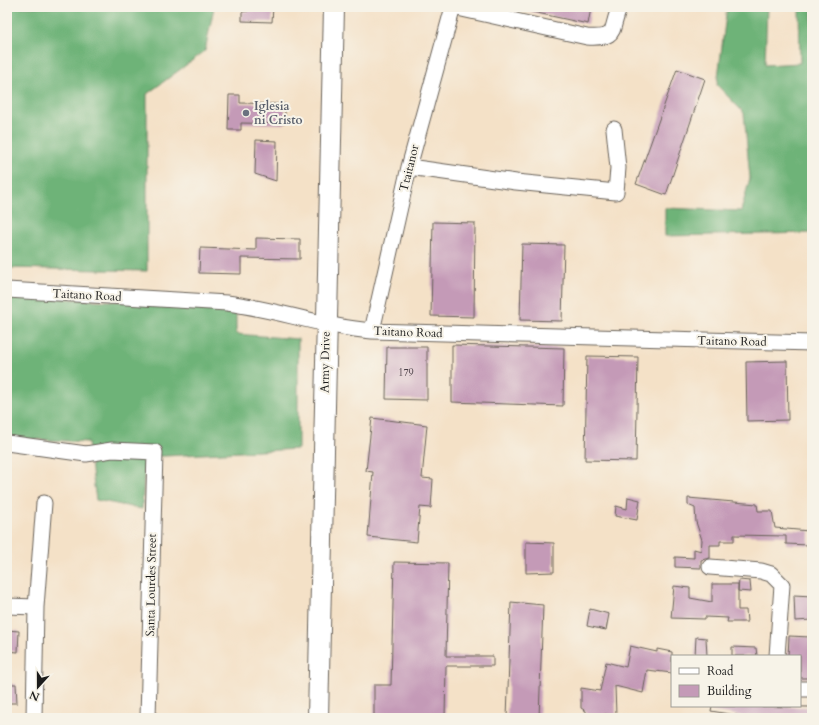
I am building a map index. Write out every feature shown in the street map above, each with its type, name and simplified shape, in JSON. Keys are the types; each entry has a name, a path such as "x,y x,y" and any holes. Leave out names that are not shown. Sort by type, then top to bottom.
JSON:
{"main road":[{"name":"Army Drive","path":"318,718 325,325 334,7"}],"street":[{"path":"453,7 597,38 606,37 612,33 620,7"},
{"name":"Ttaitanor","path":"372,331 409,167 453,7"},
{"path":"409,167 516,182 616,192 618,168 614,130"},
{"name":"Taitano Road","path":"7,290 227,303 254,306 325,325 372,331 812,343"},
{"name":"Santa Lourdes Street","path":"7,443 86,454 112,450 155,452 148,718"},
{"path":"34,718 36,607 44,503"},
{"path":"710,566 761,571 771,574 782,585 777,655"},
{"path":"7,606 36,607"},
{"path":"801,689 812,689"}],"green space":[{"path":"7,7 214,7 205,51 147,94 147,271 7,268"},
{"path":"727,7 767,7 765,65 800,63 799,7 812,8 812,233 665,236 665,208 741,211 750,178 744,113 717,85"},
{"path":"7,296 129,302 236,312 236,334 298,339 298,449 145,457 142,509 96,500 88,442 7,438"}],"building":[{"path":"248,7 273,7 272,22 242,21 242,12 248,11"},
{"path":"528,7 591,8 588,24 528,11"},
{"path":"677,69 705,79 666,195 636,184"},
{"path":"229,95 240,95 240,103 285,104 285,124 241,123 241,130 228,130"},
{"path":"256,140 277,141 276,181 255,174"},
{"path":"433,222 475,223 474,317 431,316"},
{"path":"256,238 300,239 300,259 241,258 241,274 199,273 200,248 256,250"},
{"path":"522,244 564,245 562,321 520,320"},
{"path":"452,345 564,348 563,406 452,402"},
{"path":"387,347 427,347 427,400 386,399"},
{"path":"587,356 638,357 636,461 585,460"},
{"path":"787,361 788,420 747,421 746,362"},
{"path":"372,418 427,425 422,478 433,479 431,508 420,507 417,542 368,537 373,472 366,471"},
{"path":"628,497 640,500 637,520 615,516 616,506 627,509"},
{"path":"688,498 757,504 758,511 772,511 775,528 809,531 809,545 786,544 786,536 734,535 734,541 720,541 720,545 710,545 710,558 701,560 701,568 675,567 675,557 694,558 694,549 701,551 702,540 696,522 695,508 688,505"},
{"path":"526,542 554,543 554,572 526,573"},
{"path":"394,562 448,563 446,656 493,656 493,666 446,666 445,718 374,718 374,685 391,685"},
{"path":"739,580 750,581 751,592 738,591"},
{"path":"712,584 738,584 738,610 746,610 747,622 727,622 728,618 671,618 674,586 690,588 690,598 712,602"},
{"path":"794,595 812,596 812,620 795,621"},
{"path":"511,602 543,605 539,718 507,718"},
{"path":"590,609 609,614 606,630 587,626"},
{"path":"7,630 19,631 18,652 7,651"},
{"path":"789,636 810,637 810,644 812,644 812,678 801,678 801,655 788,655"},
{"path":"696,637 706,638 707,655 695,655"},
{"path":"630,646 657,652 657,649 672,652 671,673 647,670 643,693 615,686 616,715 604,714 604,718 586,718 586,711 581,708 581,688 600,691 606,662 626,667"},
{"path":"732,647 756,648 757,655 732,655"},
{"path":"7,684 16,684 17,703 7,703"},
{"path":"712,707 810,707 810,718 741,718 741,716 711,711"}],"place":[{"name":"Iglesia ni Cristo","path":"246,113"}]}
